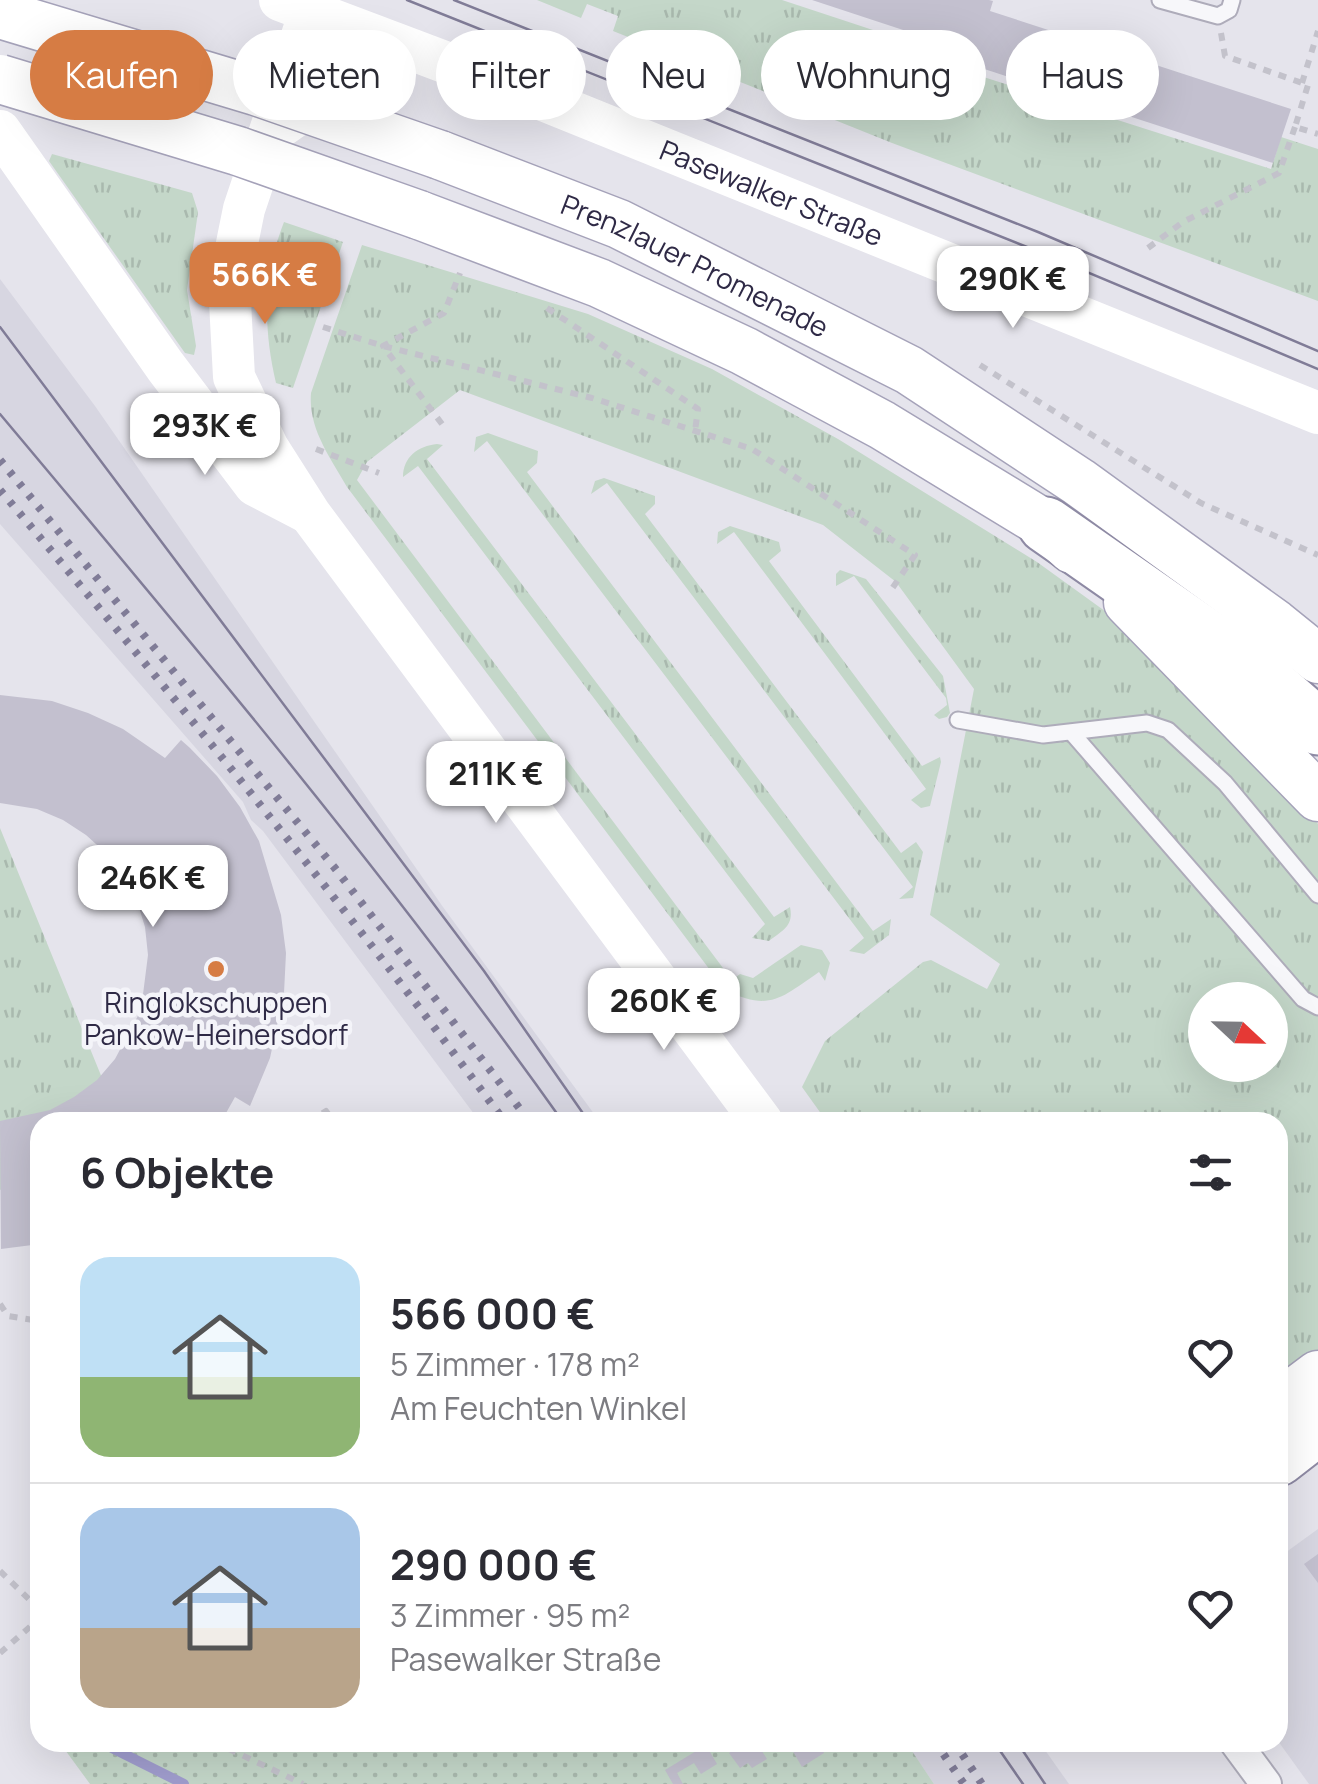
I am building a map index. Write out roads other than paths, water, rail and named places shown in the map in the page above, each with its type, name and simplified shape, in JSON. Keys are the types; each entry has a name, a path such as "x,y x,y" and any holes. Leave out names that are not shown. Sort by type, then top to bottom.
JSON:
{"highway":[{"path":"1046,524 1248,666 1318,727"},
{"path":"1288,1450 1318,1428"}],"main road":[{"name":"Pasewalker Straße","path":"295,6 358,30"},
{"path":"295,6 270,134 244,209 228,282 234,377 268,448 310,514 755,1112"},
{"name":"Prenzlauer Promenade","path":"0,14 256,91 440,155 619,224 909,370 1094,493 1318,659"},
{"name":"Pasewalker Straße","path":"416,52 1318,413"},
{"name":"Prenzlauer Promenade","path":"0,79 238,151 599,283 744,352 882,425 1046,524 1153,626 1318,797"},
{"path":"270,134 290,120"},
{"path":"0,130 166,366 255,484 310,514"},
{"path":"1288,1398 1318,1375"}],"street":[{"path":"1242,1752 1266,1784"}],"lane":[{"path":"1160,0 1218,16 1229,10 1232,0"},
{"path":"958,720 1044,735 1147,724 1168,730 1225,783 1318,894"},
{"path":"1072,733 1303,999 1318,1007"}],"waterway":[{"path":"120,1752 184,1784"}],"tram line":[{"path":"407,0 1032,249 1318,369"},
{"path":"454,0 1038,232 1318,351"},
{"path":"0,327 484,971 582,1112"},
{"path":"0,414 360,851 556,1112"},
{"path":"1001,1752 1023,1784"},
{"path":"1024,1752 1045,1784"}],"railway":[{"path":"0,460 334,867 522,1112"},
{"path":"0,490 258,802 497,1112"},
{"path":"942,1752 964,1784"},
{"path":"961,1752 982,1784"}],"place":[{"name":"Ringlokschuppen Pankow-Heinersdorf","path":"216,969"}]}
